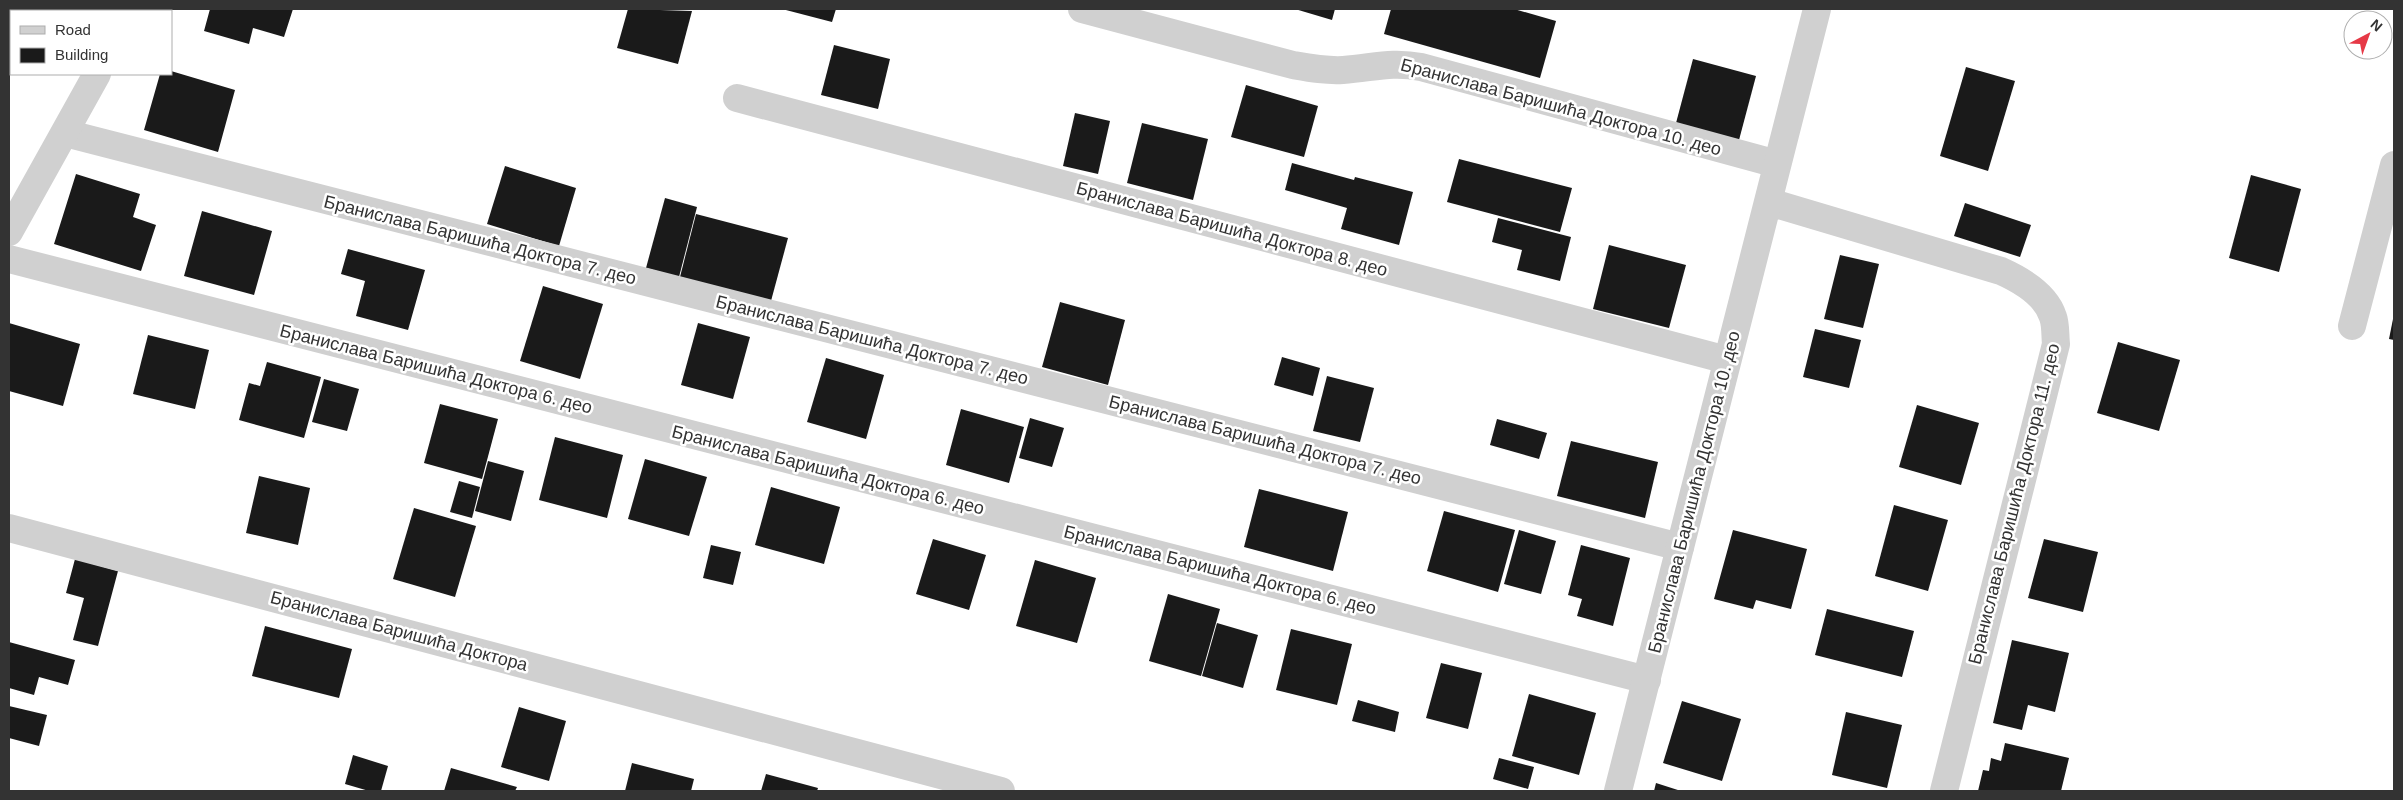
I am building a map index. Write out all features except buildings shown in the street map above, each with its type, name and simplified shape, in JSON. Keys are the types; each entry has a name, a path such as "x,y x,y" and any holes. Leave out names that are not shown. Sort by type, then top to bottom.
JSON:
{"street":[{"name":"Бранислава Баришића Доктора 10. део","path":"1082,9 1293,66 1343,70 1400,63 1421,67 1777,164"},
{"name":"Бранислава Баришића Доктора 10. део","path":"1618,791 1817,9"},
{"path":"9,232 96,75"},
{"name":"Бранислава Баришића Доктора 8. део","path":"737,98 1727,360"},
{"name":"Бранислава Баришића Доктора 7. део","path":"64,133 1680,547"},
{"path":"2352,326 2394,165"},
{"name":"Бранислава Баришића Доктора 11. део","path":"1769,202 2001,271 2024,282 2040,298 2053,316 2056,344 1944,791"},
{"name":"Бранислава Баришића Доктора 6. део","path":"9,259 1647,680"},
{"name":"Бранислава Баришића Доктора","path":"9,528 1001,791"}]}
